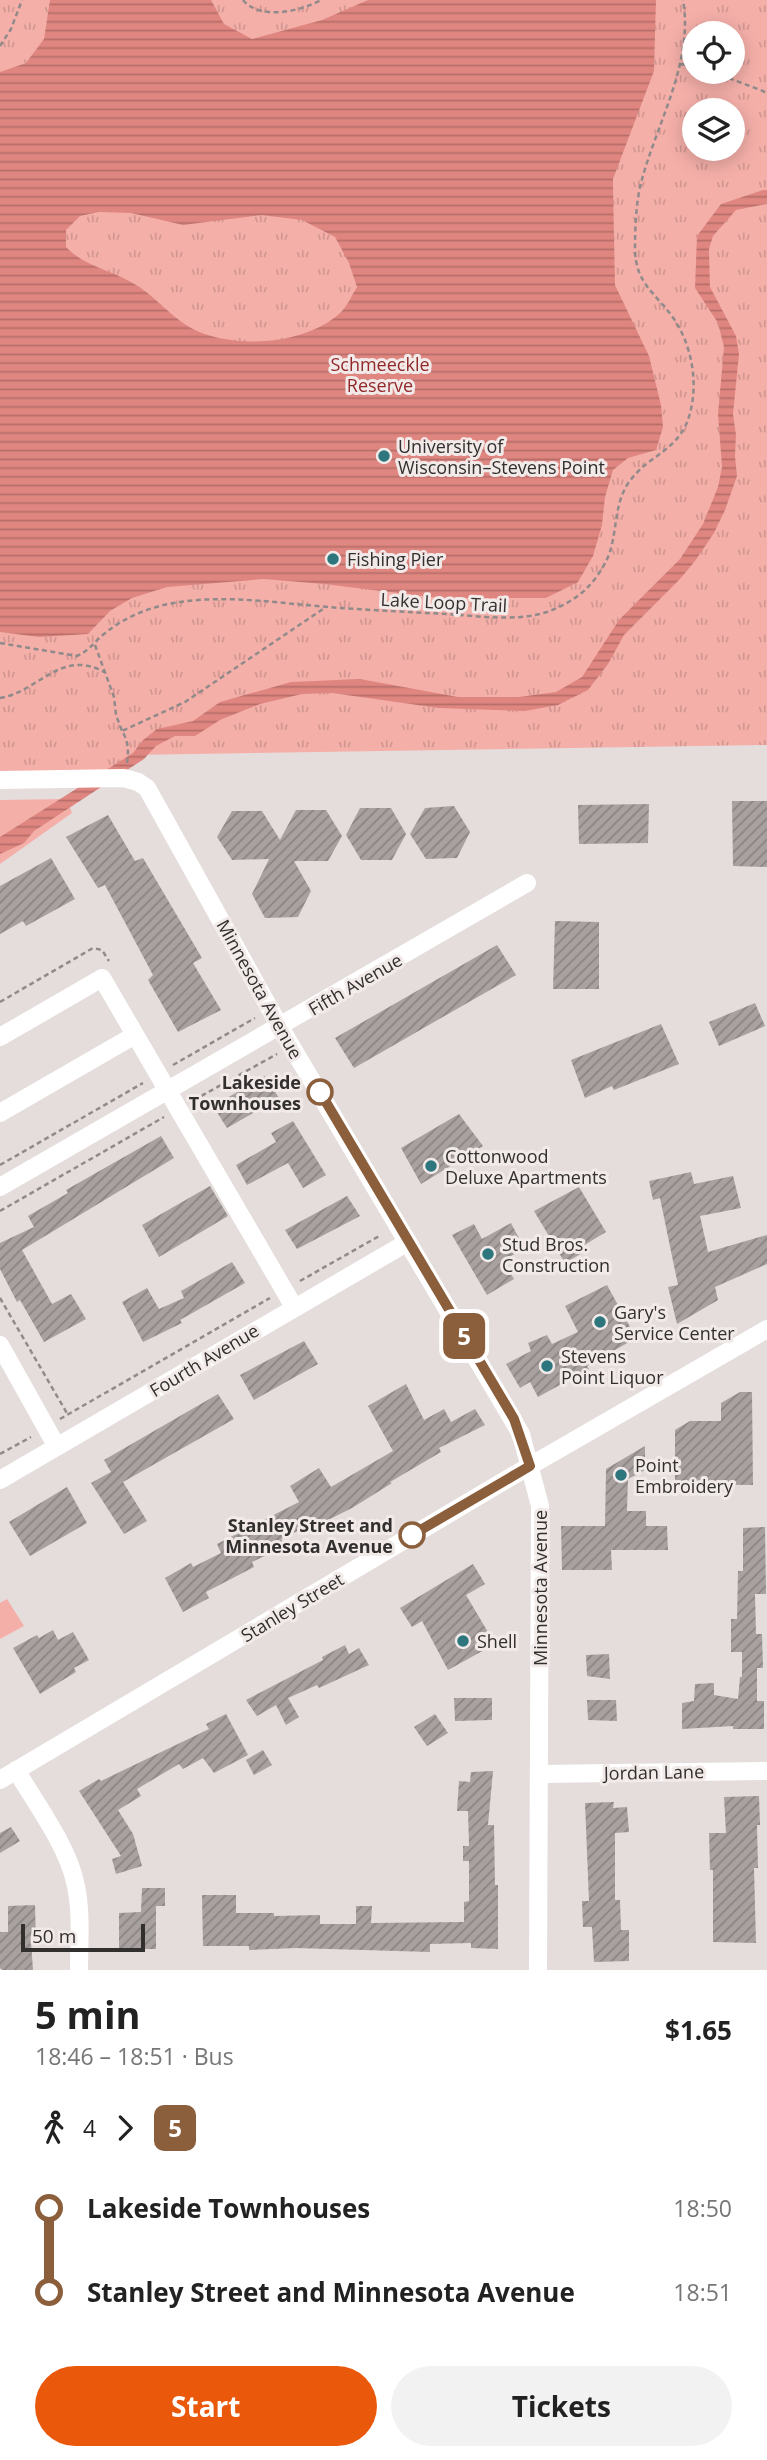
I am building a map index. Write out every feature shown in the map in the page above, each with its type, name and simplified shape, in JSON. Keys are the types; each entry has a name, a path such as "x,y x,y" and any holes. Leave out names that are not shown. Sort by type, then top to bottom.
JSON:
{"street":[{"path":"0,780 124,778"},
{"name":"Minnesota Avenue","path":"124,778 147,788 155,799 280,1027 514,1419 540,1506 538,1970"},
{"name":"Fifth Avenue","path":"0,1187 527,883"},
{"path":"0,1037 102,978 293,1307"},
{"path":"0,1113 135,1035"},
{"name":"Fourth Avenue","path":"0,1480 408,1242"},
{"name":"Stanley Street","path":"0,1780 767,1329"},
{"path":"0,1345 57,1447"},
{"path":"16,1770 67,1858 75,1880 79,1902 79,1970"},
{"name":"Jordan Lane","path":"540,1774 767,1771"}],"path":[{"path":"0,46 11,29 22,0"},
{"path":"243,0 250,7 268,12 303,8 321,0"},
{"name":"Lake Loop Trail","path":"0,643 77,656 89,651 99,638 116,625 151,608 194,600 251,598 326,607 511,618 546,612 571,601 588,587 611,550 620,499 627,485 637,472 670,448 684,429 692,405 693,375 689,351 673,317 641,279 635,253 640,187 680,64 684,30 683,0"},
{"path":"745,84 767,94"},
{"path":"122,730 185,702 326,607"},
{"path":"94,645 114,697 116,715 126,737 128,755 124,778"},
{"path":"0,698 21,692 59,668 90,666 106,673"},
{"path":"0,1165 256,1017"},
{"path":"0,1211 278,1054"},
{"path":"0,1454 381,1235"},
{"path":"0,1297 68,1415"}],"green space":[{"name":"Schmeeckle Reserve","path":"0,0 767,0 767,745 129,755 124,778 0,780"},
{"path":"67,799 72,813 0,864 0,800"},
{"path":"7,1599 24,1626 0,1639 0,1603"}],"shaded area":[{"path":"50,0 211,0 224,24 252,39 322,20 368,0 656,0 654,71 613,179 613,186 615,285 649,356 661,405 663,427 656,450 628,458 613,470 593,556 578,582 546,598 439,598 264,579 167,587 132,598 110,611 88,634 39,637 0,632 0,72 26,63 44,39","holes":["99,212 131,213 183,225 261,215 302,220 335,237 349,263 357,287 339,314 307,332 268,341 208,335 183,323 139,287 88,263 66,247 66,230 80,216"]},
{"path":"767,190 767,204 736,210 713,236 709,249 710,287 736,336 739,354 733,414 737,476 714,533 695,561 624,635 608,664 588,690 558,705 525,711 439,708 332,693 302,694 260,704 220,720 195,736 175,736 156,746 144,759 34,831 24,843 0,854 0,837 133,753 143,740 157,729 193,721 220,702 291,682 360,679 458,697 519,697 556,692 582,677 619,620 680,559 703,524 718,487 722,467 718,414 724,347 718,323 695,288 697,236 721,204"}],"building":[{"path":"732,801 767,801 767,867 733,866"},
{"path":"649,804 648,843 579,844 578,805"},
{"path":"454,806 470,832 457,858 426,859 410,834 425,808"},
{"path":"360,808 391,808 406,834 392,860 361,860 346,835"},
{"path":"296,810 326,810 342,836 328,861 294,861 311,891 298,917 265,918 252,894 269,859 232,860 217,837 232,811 262,811 280,840"},
{"path":"108,815 135,861 143,858 202,958 193,963 221,1010 178,1032 148,980 153,975 105,885 98,888 66,837"},
{"path":"51,858 75,899 26,926 23,921 0,934 0,886"},
{"path":"555,921 599,922 599,989 553,989"},
{"name":"Lakeside Townhouses","path":"497,945 516,975 354,1068 335,1038"},
{"path":"755,1003 765,1026 719,1046 709,1022"},
{"path":"661,1024 679,1064 614,1090 612,1086 585,1098 571,1060"},
{"path":"265,1076 279,1098 227,1128 213,1106"},
{"name":"Cottonwood Deluxe Apartments","path":"459,1114 483,1146 421,1184 401,1148"},
{"path":"293,1121 326,1175 303,1188 288,1163 247,1185 236,1165 276,1142 271,1133"},
{"path":"161,1136 174,1158 22,1250 52,1304 71,1294 86,1319 44,1342 20,1300 17,1302 0,1269 0,1243 34,1227 28,1216 68,1193 66,1190"},
{"path":"691,1172 694,1184 733,1176 741,1208 700,1216 708,1252 767,1235 767,1264 715,1287 718,1300 677,1324 668,1287 678,1285 660,1198 653,1200 649,1181"},
{"path":"210,1186 228,1216 159,1257 142,1225"},
{"path":"579,1187 606,1232 581,1247 584,1252 565,1263 534,1211"},
{"path":"347,1196 360,1216 297,1249 285,1230"},
{"name":"Stud Bros. Construction","path":"511,1223 524,1248 503,1261 514,1279 487,1295 452,1235 474,1224 482,1239"},
{"path":"232,1262 245,1283 180,1320 182,1323 143,1342 122,1302 147,1288 159,1309 184,1298 181,1291"},
{"path":"607,1285 636,1338 587,1366 589,1369 538,1397 530,1382 520,1388 506,1364 531,1351 528,1343 547,1335 552,1344 578,1332 565,1306"},
{"path":"304,1341 318,1364 254,1400 240,1375"},
{"path":"406,1384 424,1420 444,1409 451,1422 475,1409 485,1425 439,1448 441,1452 352,1508 314,1527 312,1524 281,1539 286,1546 252,1562 254,1567 206,1592 209,1598 183,1612 165,1578 191,1563 193,1567 221,1553 217,1544 299,1502 290,1486 319,1468 331,1487 393,1451 368,1406"},
{"path":"740,1392 752,1392 753,1485 675,1484 675,1430 690,1421 721,1421 721,1403"},
{"path":"218,1394 234,1419 123,1482 147,1521 124,1534 91,1483 111,1472 104,1460"},
{"path":"645,1446 645,1470 628,1479 627,1511 646,1511 646,1526 667,1526 668,1550 611,1550 612,1570 562,1570 561,1526 605,1526 606,1469"},
{"path":"67,1487 87,1523 30,1556 9,1522"},
{"path":"765,1527 766,1594 755,1594 756,1634 762,1634 763,1668 757,1668 757,1701 764,1701 764,1729 733,1729 733,1726 682,1729 682,1703 694,1701 695,1684 714,1683 714,1695 738,1699 742,1677 742,1652 731,1652 731,1619 737,1619 738,1571 743,1571 743,1528"},
{"path":"473,1564 485,1584 466,1595 495,1644 448,1670 422,1621 412,1627 400,1608"},
{"path":"53,1630 58,1640 73,1632 89,1660 74,1668 76,1672 40,1694 13,1648"},
{"path":"345,1645 349,1654 359,1648 369,1665 319,1688 317,1685 288,1698 299,1717 286,1725 276,1705 257,1716 246,1700 323,1660 322,1657"},
{"path":"609,1654 610,1679 587,1676 586,1655"},
{"path":"454,1698 492,1698 492,1720 455,1721"},
{"path":"587,1700 616,1700 617,1721 588,1720"},
{"path":"226,1714 248,1755 214,1773 203,1758 183,1769 179,1764 137,1789 141,1796 118,1810 133,1834 142,1866 116,1874 112,1859 121,1856 79,1791 99,1779 101,1781 209,1729 206,1724"},
{"path":"435,1714 448,1733 427,1746 414,1727"},
{"path":"263,1750 272,1765 254,1775 246,1760"},
{"path":"493,1771 488,1825 494,1825 498,1949 471,1948 471,1943 430,1944 430,1952 296,1948 249,1950 249,1946 203,1946 202,1895 236,1895 236,1913 320,1915 320,1924 356,1924 356,1906 372,1906 371,1923 464,1922 464,1902 469,1901 469,1861 463,1861 463,1846 469,1846 468,1811 457,1811 459,1781 470,1782 471,1772"},
{"path":"759,1796 758,1868 754,1868 756,1943 713,1942 713,1870 710,1870 709,1833 726,1833 724,1797"},
{"path":"614,1802 613,1808 627,1807 629,1832 615,1833 615,1900 620,1900 621,1930 629,1930 629,1961 594,1962 592,1927 583,1927 582,1901 589,1901 585,1803"},
{"path":"11,1827 20,1841 0,1853 0,1833"},
{"path":"142,1888 165,1888 165,1906 156,1906 156,1949 119,1949 119,1913 141,1912"},
{"path":"35,1905 36,1942 31,1942 33,1970 2,1970 0,1932 8,1932 8,1906"}],"bus line":[{"name":"5","path":"320,1092 514,1419 530,1466 412,1535"}],"place":[{"name":"University of Wisconsin–Stevens Point","path":"384,456"},
{"name":"Fishing Pier","path":"333,559"},
{"name":"Lakeside Townhouses","path":"320,1092"},
{"name":"Cottonwood Deluxe Apartments","path":"431,1166"},
{"name":"Stud Bros. Construction","path":"488,1254"},
{"name":"Gary's Service Center","path":"600,1322"},
{"name":"Stevens Point Liquor","path":"547,1366"},
{"name":"Point Embroidery","path":"621,1475"},
{"name":"Stanley Street and Minnesota Avenue","path":"412,1535"},
{"name":"Shell","path":"463,1641"}]}
